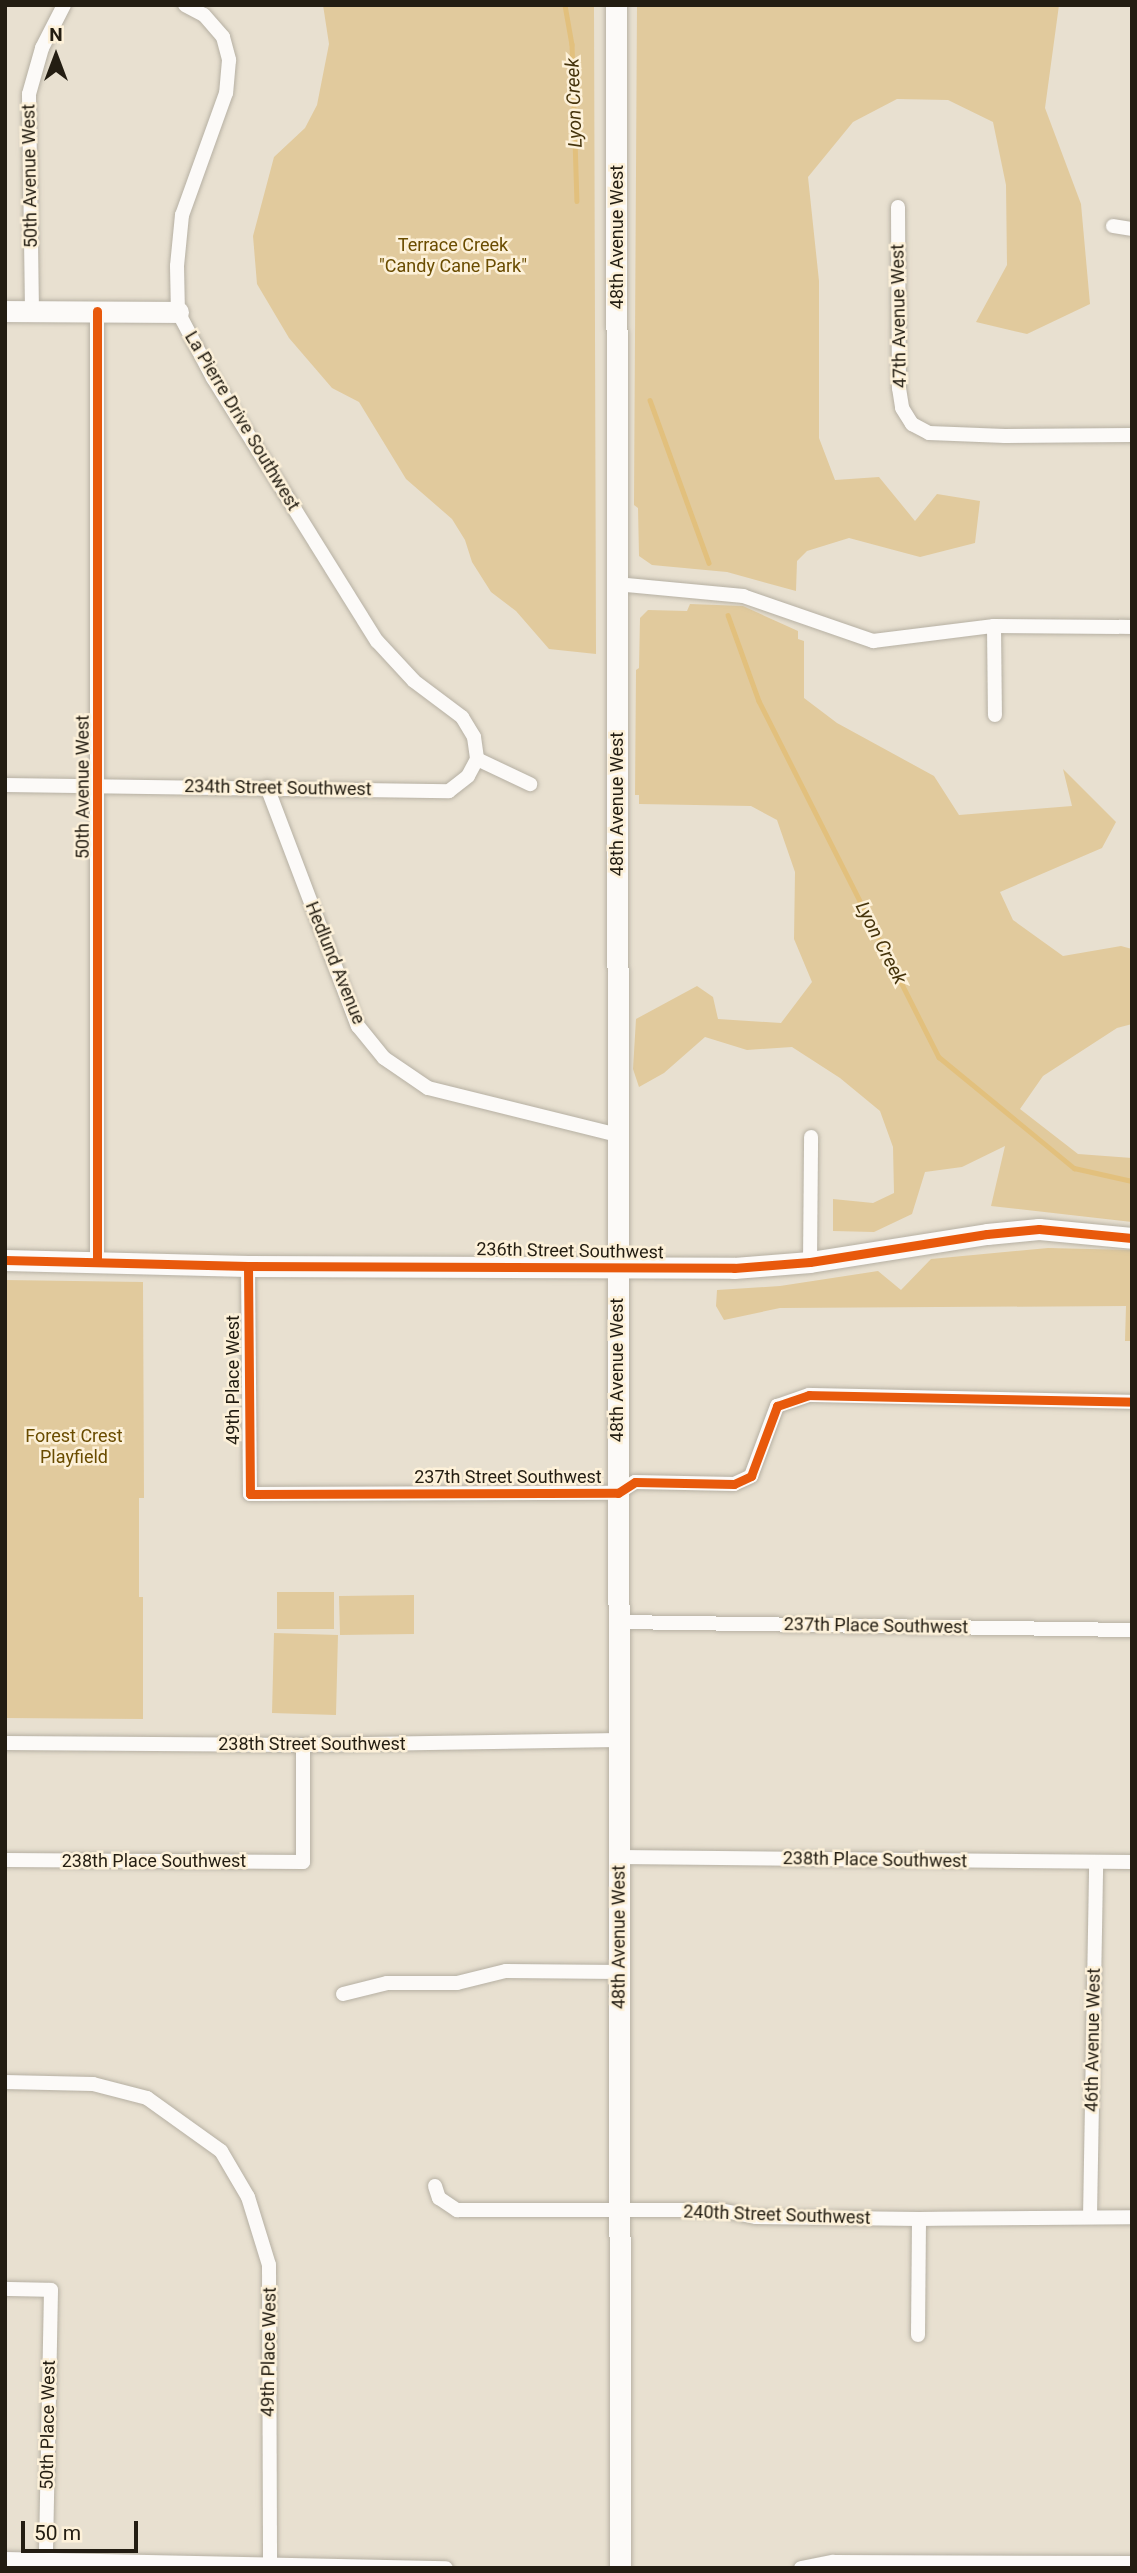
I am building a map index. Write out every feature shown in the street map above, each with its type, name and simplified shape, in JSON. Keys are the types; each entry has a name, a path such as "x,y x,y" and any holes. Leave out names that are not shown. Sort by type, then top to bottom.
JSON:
{"main road":[{"name":"48th Avenue West","path":"616,5 620,2568"},
{"path":"5,311 178,312"},
{"name":"236th Street Southwest","path":"5,1260 248,1266 734,1268 810,1262 987,1234 1039,1229 1132,1238"}],"street":[{"name":"50th Avenue West","path":"32,311 29,94 42,48 64,5"},
{"name":"La Pierre Drive Southwest","path":"185,5 204,15 223,37 229,60 226,93 182,215 177,266 178,312 213,378 377,640 414,681 462,717 474,737 477,759"},
{"name":"47th Avenue West","path":"898,206 899,388 902,408 912,424 929,433 1006,436 1132,435"},
{"path":"1113,226 1132,229"},
{"name":"50th Avenue West","path":"97,311 97,1262"},
{"path":"616,584 743,596 873,640 994,626 1132,627"},
{"path":"994,626 995,715"},
{"path":"477,759 530,784"},
{"name":"234th Street Southwest","path":"5,785 449,791 468,776 477,759"},
{"name":"Hedlund Avenue","path":"267,787 358,1026 384,1058 428,1088 618,1135"},
{"path":"810,1262 811,1137"},
{"name":"49th Place West","path":"248,1266 250,1494"},
{"name":"237th Street Southwest","path":"250,1494 618,1493 635,1482 734,1484 751,1476 778,1406 809,1395 1132,1402"},
{"name":"237th Place Southwest","path":"620,1622 1132,1630"},
{"name":"238th Street Southwest","path":"5,1743 303,1745 619,1740"},
{"name":"238th Place Southwest","path":"5,1860 303,1862 303,1745"},
{"name":"238th Place Southwest","path":"619,1857 1132,1862"},
{"name":"46th Avenue West","path":"1090,2217 1096,1862"},
{"path":"343,1994 387,1983 457,1983 506,1970 620,1972"},
{"name":"49th Place West","path":"5,2082 93,2084 147,2098 221,2151 248,2197 270,2266 270,2564"},
{"name":"240th Street Southwest","path":"435,2186 439,2197 457,2210 720,2210 756,2217 919,2220 1132,2217"},
{"path":"918,2335 919,2220"},
{"name":"50th Place West","path":"5,2289 51,2290 46,2560"},
{"path":"5,2559 446,2568"},
{"path":"801,2568 833,2562 1132,2563"}],"green space":[{"name":"Terrace Creek \"Candy Cane Park\"","path":"323,5 594,5 596,654 549,649 516,611 491,592 472,562 465,540 452,519 406,479 359,402 332,388 289,338 257,284 253,236 274,157 305,128 317,105 329,44"},
{"path":"637,5 1059,5 1045,108 1081,204 1090,304 1027,334 976,322 1007,265 1006,185 993,122 948,100 897,99 853,122 808,177 819,281 819,438 835,480 879,477 915,521 937,494 980,501 975,543 920,557 849,538 807,551 797,561 796,591 727,572 652,565 639,556 638,508 634,505"},
{"path":"690,604 743,606 798,631 798,639 804,641 804,698 837,723 934,776 959,815 1072,806 1063,769 1116,822 1102,848 1000,892 1013,920 1063,956 1121,946 1132,949 1132,1024 1117,1028 1043,1076 1020,1109 1078,1154 1132,1158 1132,1222 991,1206 1005,1146 962,1167 925,1172 912,1214 874,1232 833,1231 833,1199 873,1203 894,1193 893,1147 880,1111 840,1078 792,1047 747,1050 705,1037 664,1073 639,1087 633,1069 636,1019 697,986 713,997 718,1019 781,1023 812,982 794,939 795,872 777,820 751,806 639,804 639,795 635,795 636,670 639,668 640,618 648,610 687,611"},
{"path":"1048,1248 1132,1250 1132,1341 1125,1341 1126,1306 780,1308 724,1320 716,1306 717,1290 780,1286 878,1271 901,1290 931,1259"},
{"name":"Forest Crest Playfield","path":"5,1280 143,1282 144,1498 139,1498 139,1597 143,1597 143,1719 5,1718"},
{"path":"277,1592 334,1592 334,1629 277,1629"},
{"path":"414,1595 414,1634 340,1635 339,1596"},
{"path":"274,1633 338,1635 336,1715 272,1713"}],"waterway":[{"name":"Lyon Creek","path":"565,5 572,44 577,201"},
{"name":"Lyon Creek","path":"650,400 709,563"},
{"name":"Lyon Creek","path":"728,615 759,701 939,1057 1074,1168 1132,1181"}],"cycle path":[{"path":"97,311 97,1262"},
{"path":"5,1260 248,1266 734,1268 810,1262 987,1234 1039,1229 1132,1238"},
{"path":"248,1266 250,1494 618,1493 635,1482 734,1484 751,1476 777,1406 809,1395 1132,1402"}]}
